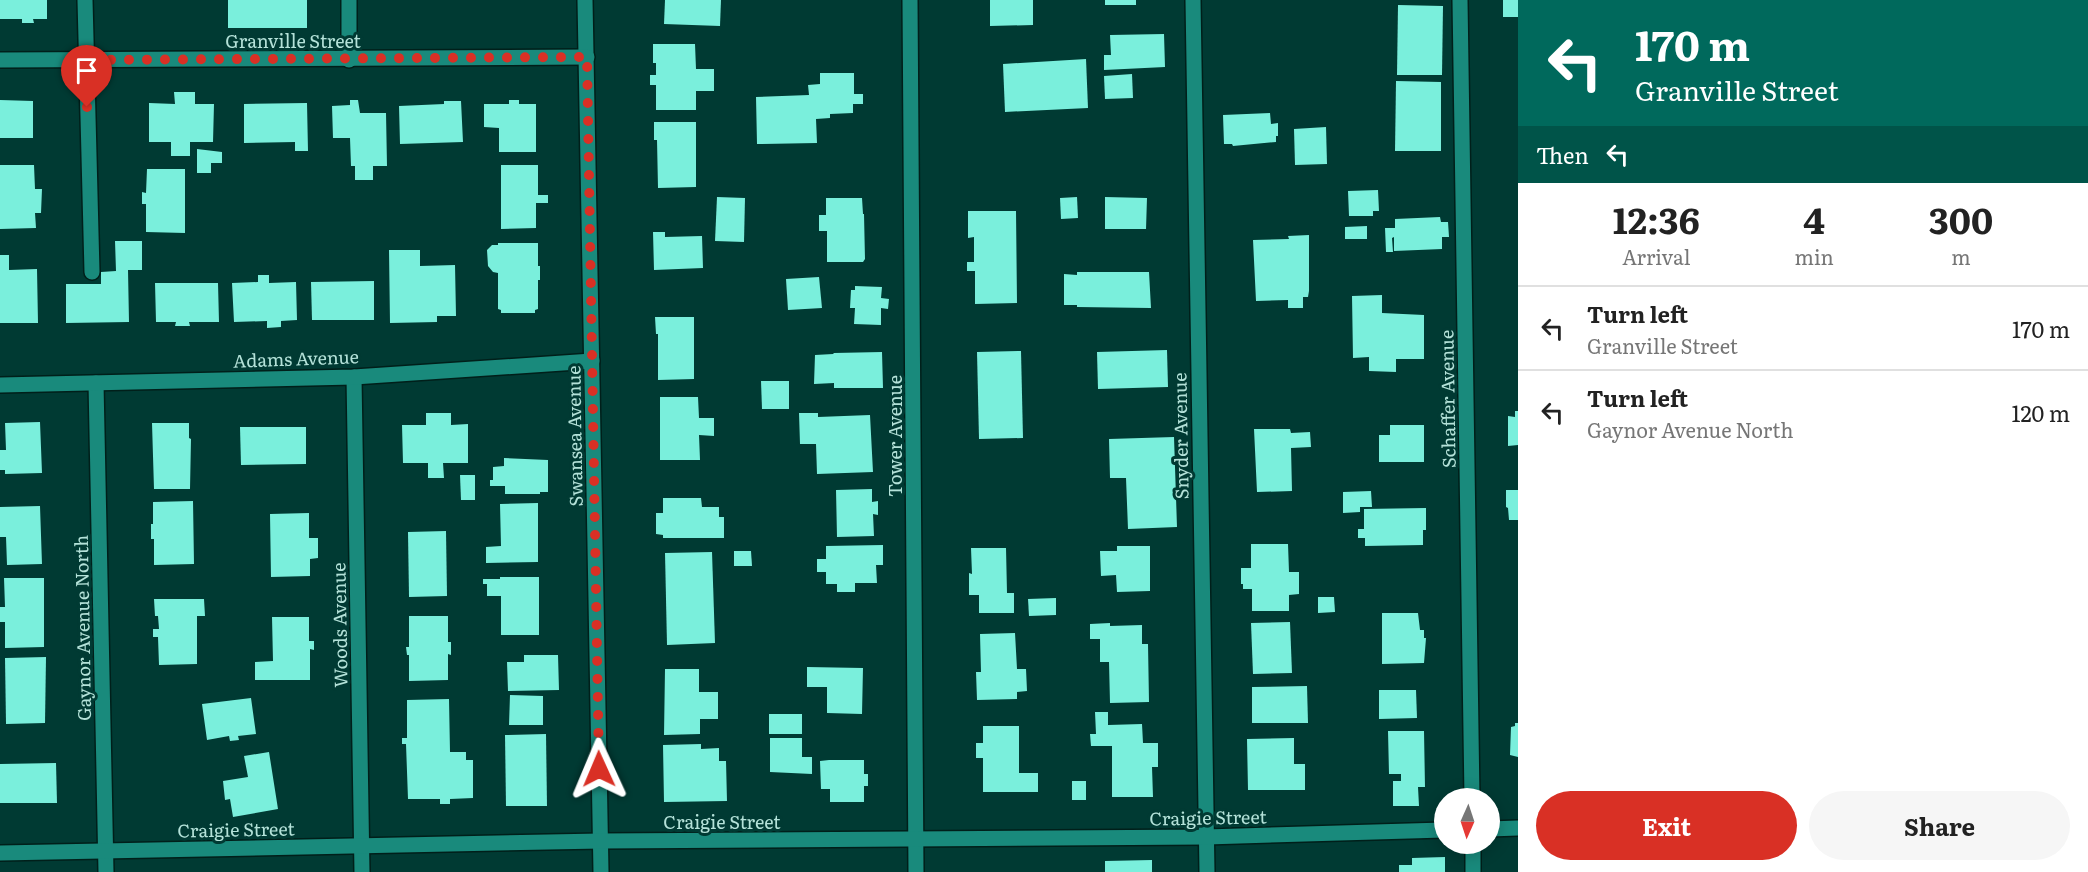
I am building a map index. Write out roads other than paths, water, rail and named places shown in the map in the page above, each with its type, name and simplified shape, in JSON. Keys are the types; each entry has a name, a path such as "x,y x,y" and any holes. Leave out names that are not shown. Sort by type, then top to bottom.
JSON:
{"street":[{"path":"85,0 92,272"},
{"path":"349,0 350,60"},
{"name":"Swansea Avenue","path":"585,0 601,872"},
{"name":"Tower Avenue","path":"910,0 916,872"},
{"name":"Snyder Avenue","path":"1192,0 1207,872"},
{"name":"Schaffer Avenue","path":"1460,0 1472,788"},
{"name":"Granville Street","path":"0,60 587,57"},
{"name":"Adams Avenue","path":"0,385 354,377 592,361"},
{"name":"Woods Avenue","path":"354,377 362,872"},
{"name":"Gaynor Avenue North","path":"96,383 106,872"},
{"path":"1500,829 1518,828"},
{"name":"Craigie Street","path":"0,853 601,841 1206,837 1434,830"},
{"path":"1473,854 1473,872"}]}
